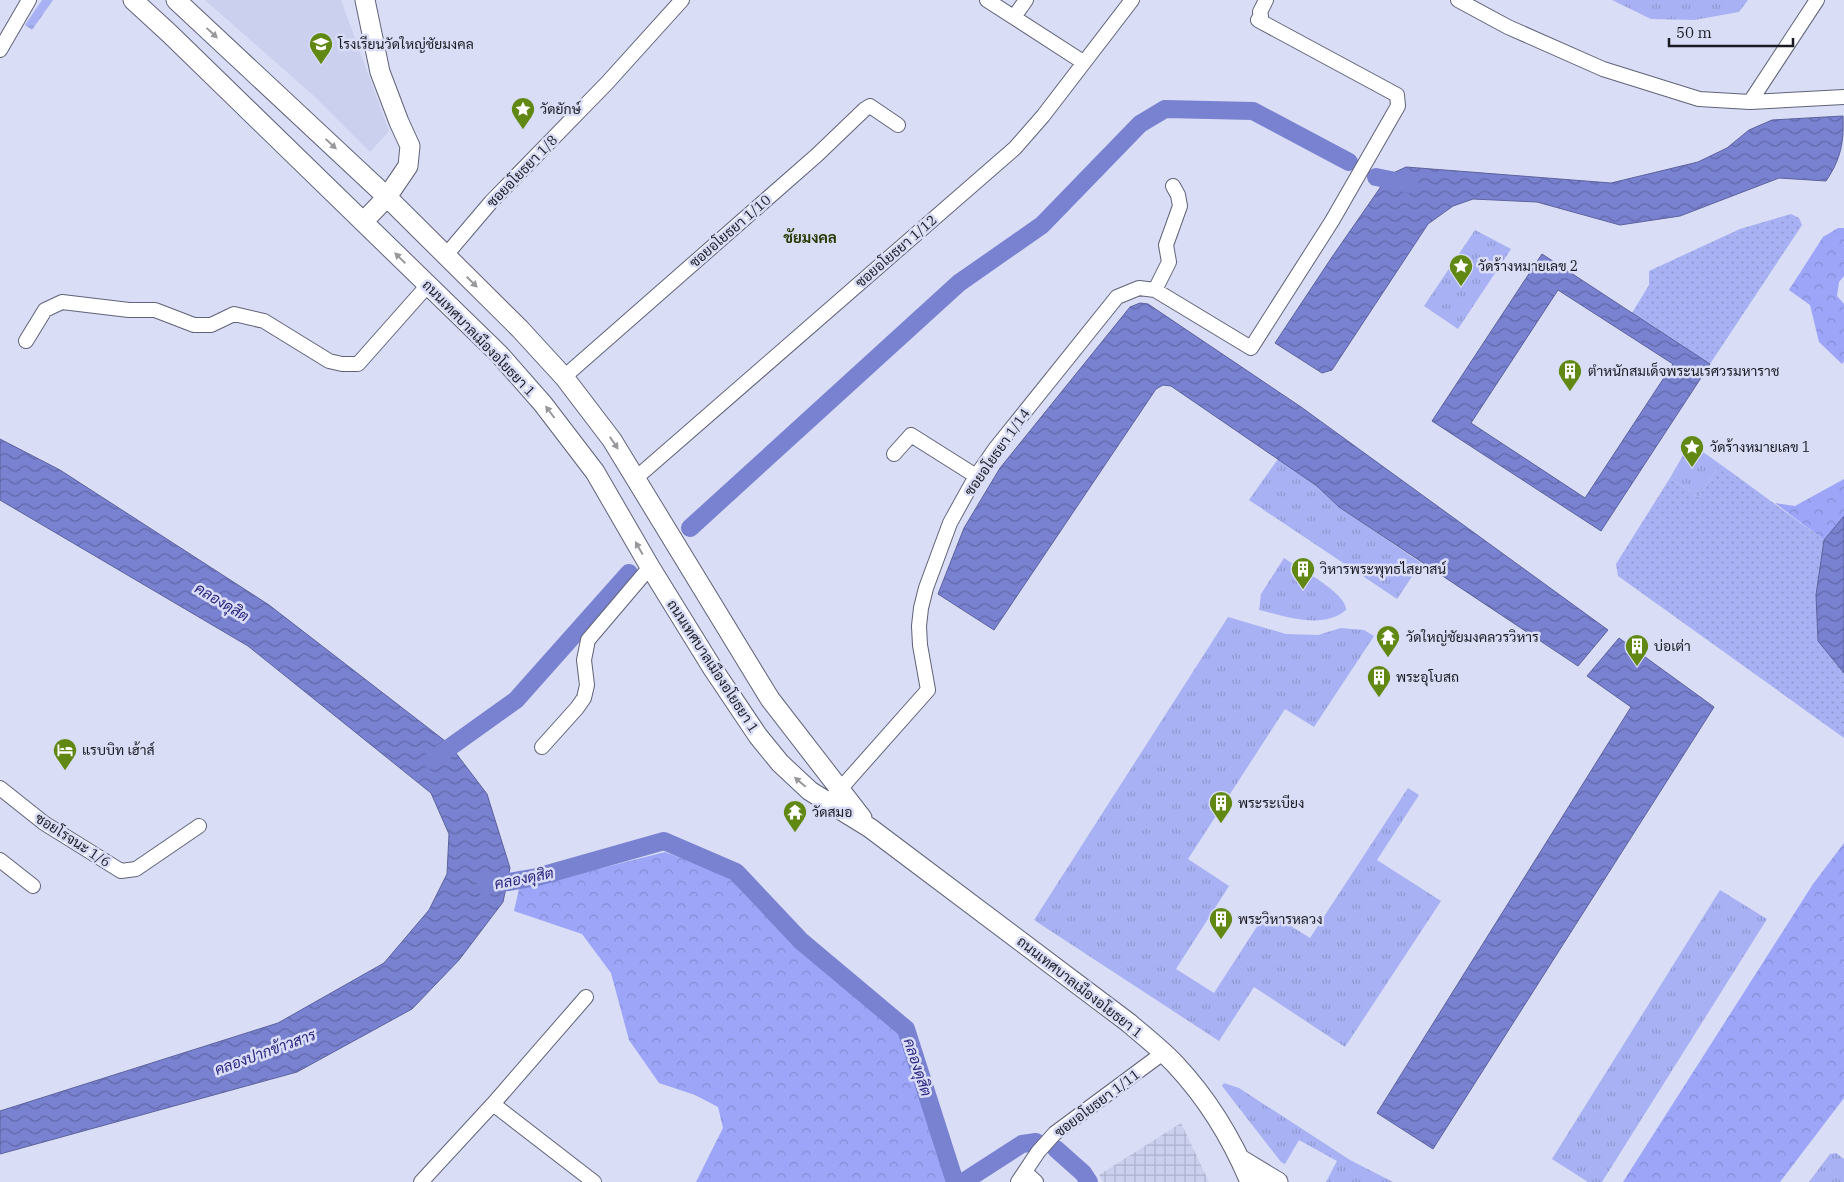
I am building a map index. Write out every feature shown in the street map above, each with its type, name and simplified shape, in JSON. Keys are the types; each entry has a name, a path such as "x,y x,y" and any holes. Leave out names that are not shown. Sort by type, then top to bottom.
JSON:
{"main road":[{"name":"ถนนเทศบาลเมืองอโยธยา 1","path":"133,0 499,354 543,404 594,472 713,669 758,736 780,763 810,791 834,796"},
{"name":"ถนนเทศบาลเมืองอโยธยา 1","path":"176,0 387,197 520,329 564,377 612,440 770,699 834,796 870,828 1121,1017 1176,1065 1211,1108 1240,1159 1250,1182"},
{"path":"363,222 387,197 408,166 410,146 380,72 364,0"},
{"path":"1240,1159 1278,1182"}],"street":[{"path":"0,50 29,0"},
{"name":"ซอยอโยธยา 1/8","path":"446,256 491,202 607,83 682,0"},
{"path":"987,0 1083,62"},
{"path":"1014,17 1026,0"},
{"name":"ซอยอโยธยา 1/12","path":"636,478 1015,148 1043,116 1132,0"},
{"path":"1173,186 1178,195 1180,206 1166,244 1169,262 1155,290 1251,348 1332,221 1398,106 1396,95 1258,20 1266,0"},
{"path":"1458,0 1508,27 1603,70 1699,99 1750,102 1844,97"},
{"path":"1750,102 1817,0"},
{"name":"ซอยอโยธยา 1/10","path":"564,377 817,155 865,109 870,106 898,125"},
{"path":"26,341 45,310 62,302 129,310 155,310 194,325 211,325 234,314 264,321 329,361 358,364 428,285"},
{"name":"ซอยอโยธยา 1/14","path":"834,796 928,690 920,646 919,626 921,608 926,588 950,523 976,476 995,449 1117,297 1139,288 1155,290"},
{"path":"894,454 912,434 976,476"},
{"path":"542,748 584,698 587,686 584,660 588,640 650,567"},
{"name":"ซอยโรจนะ 1/6","path":"0,788 44,823 121,871 136,868 199,826"},
{"path":"0,860 33,886"},
{"path":"421,1182 493,1104 586,997"},
{"name":"ซอยอโยธยา 1/11","path":"1021,1177 1054,1133 1163,1053"},
{"path":"493,1104 594,1182"},
{"path":"1021,1177 1036,1182"}],"shaded area":[{"name":"โรงเรียนวัดใหญ่ชัยมงคล","path":"205,0 341,0 389,131 370,152 314,96"},
{"path":"1181,1123 1209,1182 1103,1182 1099,1175"}],"green space":[{"path":"42,0 53,0 32,30 25,25"},
{"path":"1612,0 1748,0 1739,12 1694,20 1651,19"},
{"path":"1791,214 1799,218 1802,225 1710,364 1632,313 1649,285 1649,271 1740,229"},
{"path":"1838,228 1844,228 1844,276 1839,282 1837,296 1844,304 1844,361 1842,364 1819,342 1810,305 1789,290 1823,237"},
{"path":"1475,230 1511,249 1458,329 1424,306"},
{"path":"1690,443 1720,464 1698,497 1670,478"},
{"path":"1278,459 1317,486 1339,507 1421,563 1397,599 1249,500"},
{"path":"1720,464 1824,540 1816,595 1818,641 1844,673 1844,738 1618,576 1616,564 1670,478 1698,497"},
{"path":"1844,479 1844,516 1824,540 1775,503 1795,506"},
{"path":"1284,558 1331,589 1344,603 1346,610 1326,619 1304,620 1259,610 1261,594"},
{"path":"1228,617 1286,634 1318,635 1341,628 1364,630 1374,636 1314,727 1285,709 1188,859 1229,886 1176,969 1214,993 1267,911 1310,938 1408,788 1419,795 1377,860 1441,901 1345,1047 1254,987 1219,1041 1034,920"},
{"path":"1844,843 1844,1098 1780,1182 1623,1182 1813,884"},
{"path":"665,852 732,877 796,944 900,1031 947,1182 696,1182 723,1128 718,1107 695,1095 659,1083 629,1040 611,973 582,934 514,911 519,889"},
{"path":"1720,890 1767,919 1602,1182 1588,1182 1552,1159"},
{"path":"1224,1083 1239,1088 1350,1160 1393,1182 1326,1182 1337,1161 1299,1140 1285,1164 1281,1162 1222,1086"},
{"path":"1836,1153 1844,1159 1844,1182 1809,1182 1830,1154"}],"water":[{"path":"1843,116 1843,134 1838,158 1826,181 1779,178 1680,216 1620,225 1537,202 1473,199 1453,206 1428,224 1332,370 1322,373 1275,343 1389,175 1406,167 1611,183 1698,162 1727,148 1749,130 1772,120"},
{"path":"1542,254 1710,364 1601,531 1432,421","holes":["1558,290 1673,364 1585,498 1471,423"]},
{"path":"1140,303 1148,304 1301,407 1608,630 1578,666 1339,507 1317,486 1171,386 1163,385 1156,389 994,630 938,594 964,528 1000,468 1130,307"},
{"name":"คลองปากข้าวสาร","path":"0,439 60,470 269,605 449,744 487,794 510,868 503,902 459,960 412,1009 297,1072 0,1154 0,1111 278,1023 384,963 429,910 447,874 449,834 431,793 248,646 0,500"},
{"path":"1844,516 1844,673 1818,641 1816,595 1824,540"},
{"path":"1619,638 1714,707 1433,1149 1377,1113 1631,707 1587,676"}],"waterway":[{"path":"690,528 959,283 1042,225 1140,124 1165,109 1253,111 1349,162"},
{"path":"1376,177 1410,184"},
{"path":"432,760 516,700 629,573"},
{"name":"คลองดุสิต","path":"485,886 537,877 664,841 736,872 801,941 906,1029 955,1182"},
{"name":"คลองดุสิต","path":"963,1182 1022,1144 1036,1142"},
{"name":"คลองดุสิต","path":"1056,1149 1083,1173 1089,1182"}],"place":[{"name":"โรงเรียนวัดใหญ่ชัยมงคล","path":"321,65"},
{"name":"วัดยักษ์","path":"523,130"},
{"name":"วัดร้างหมายเลข 2","path":"1461,287"},
{"name":"ตำหนักสมเด็จพระนเรศวรมหาราช","path":"1570,392"},
{"name":"วัดร้างหมายเลข 1","path":"1692,468"},
{"name":"วิหารพระพุทธไสยาสน์","path":"1303,590"},
{"name":"วัดใหญ่ชัยมงคลวรวิหาร","path":"1388,658"},
{"name":"บ่อเต่า","path":"1637,667"},
{"name":"พระอุโบสถ","path":"1379,698"},
{"name":"แรบบิท เฮ้าส์","path":"65,771"},
{"name":"พระระเบียง","path":"1221,824"},
{"name":"วัดสมอ","path":"795,833"},
{"name":"พระวิหารหลวง","path":"1221,940"}],"district":[{"name":"ชัยมงคล","path":"810,237"}]}
